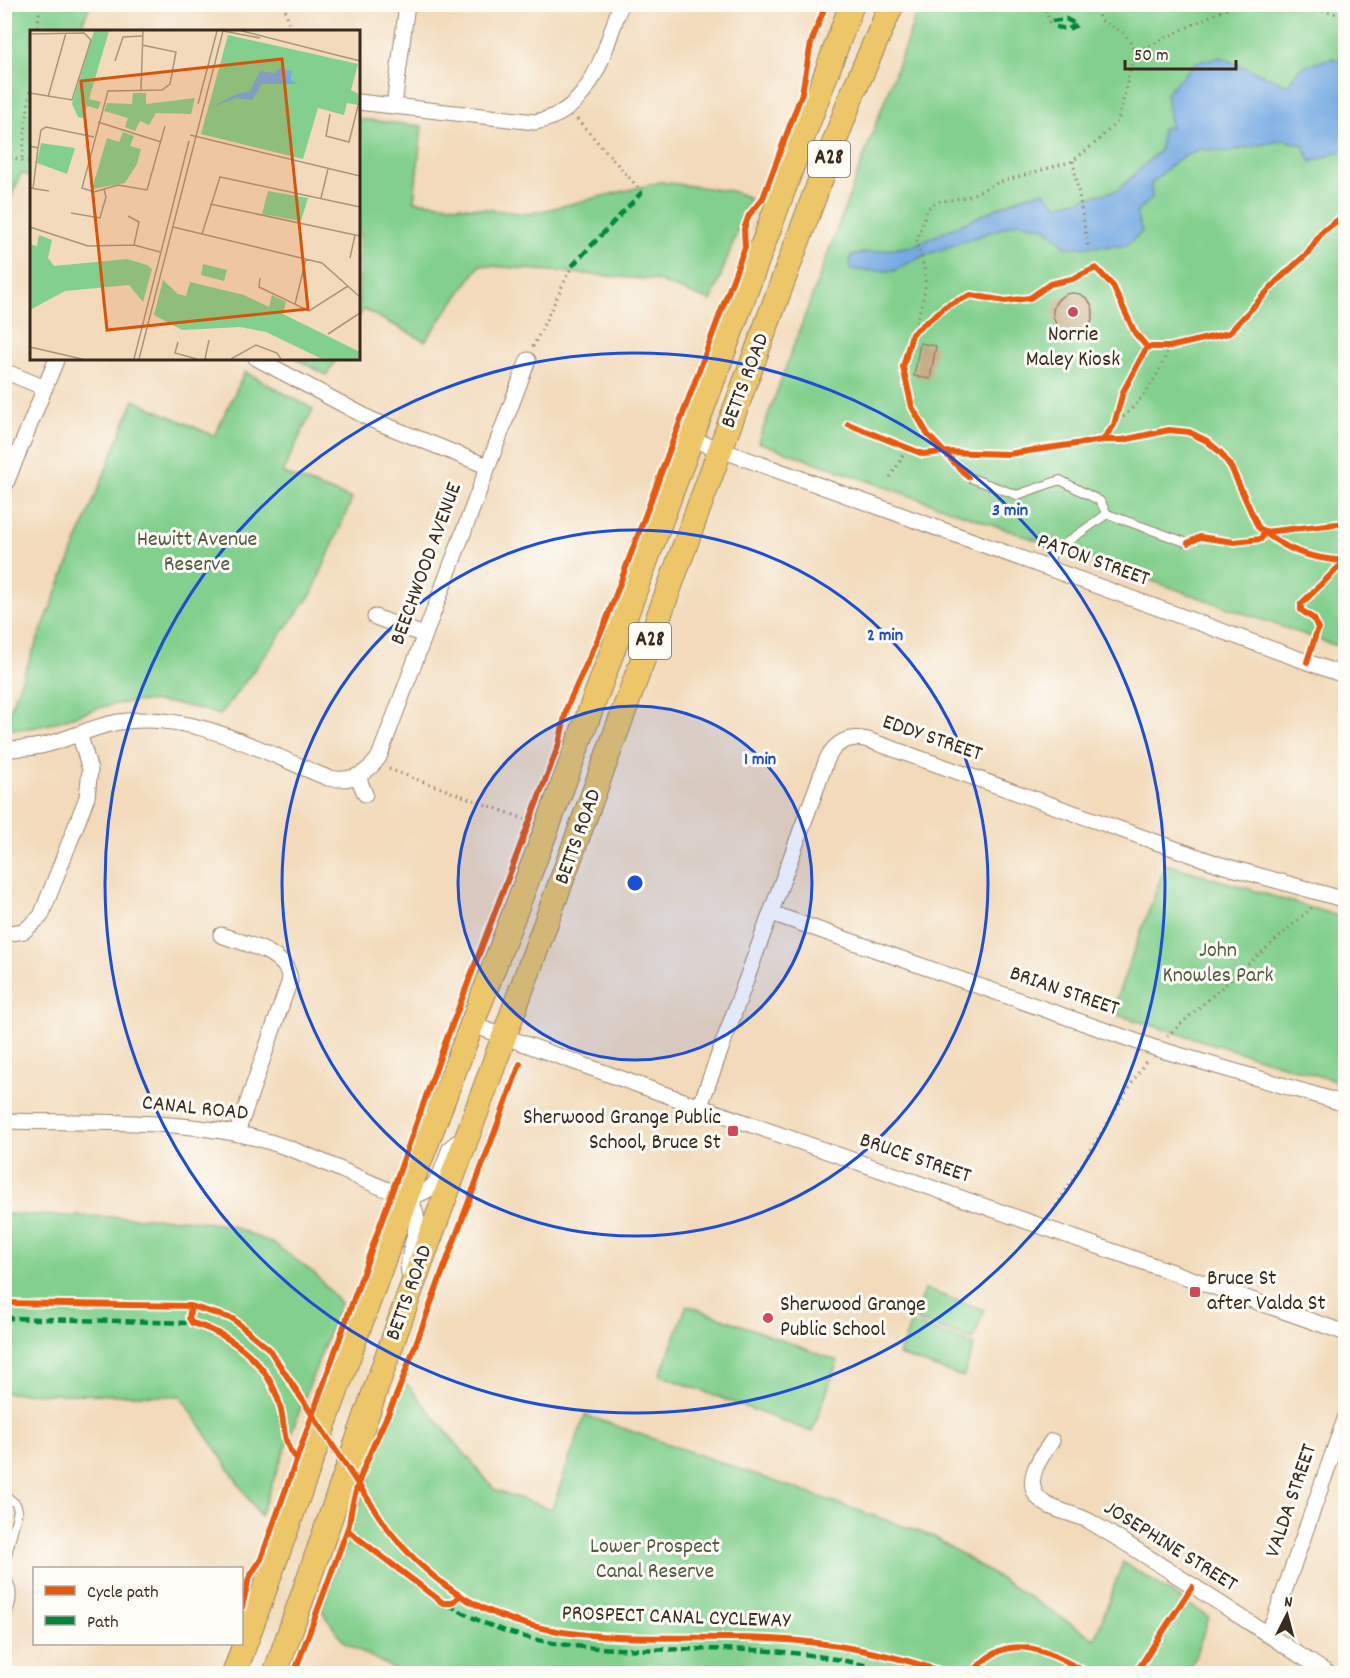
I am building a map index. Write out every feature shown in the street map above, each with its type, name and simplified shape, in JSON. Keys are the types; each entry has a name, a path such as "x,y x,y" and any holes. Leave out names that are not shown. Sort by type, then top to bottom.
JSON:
{"highway":[{"name":"BETTS ROAD","path":"234,1674 470,1024 548,825 852,4"},
{"name":"BETTS ROAD","path":"275,1674 411,1289 720,450 852,95 892,4"}],"street":[{"path":"394,106 407,4"},
{"path":"360,102 535,122 560,115 590,87 621,4"},
{"path":"4,488 56,360"},
{"path":"260,360 372,420 487,466"},
{"name":"BEECHWOOD AVENUE","path":"358,777 375,763 528,360"},
{"path":"4,371 45,388"},
{"name":"PATON STREET","path":"691,439 1346,676"},
{"path":"375,617 424,635"},
{"path":"4,748 40,748 119,722 144,719 173,721 206,729 328,778 345,780 358,777 365,794"},
{"path":"4,934 24,931 42,916 87,797 90,770 80,736"},
{"name":"EDDY STREET","path":"700,1106 831,752 842,742 855,738 1221,865 1346,900"},
{"name":"BRIAN STREET","path":"771,913 1155,1048 1346,1104"},
{"path":"24,931 30,946"},
{"path":"221,935 275,956 293,968 237,1133"},
{"name":"BRUCE STREET","path":"470,1024 1346,1333"},
{"name":"CANAL ROAD","path":"4,1121 188,1127 237,1133 289,1149 406,1197"},
{"path":"406,1197 420,1196 431,1190 450,1148 469,1131"},
{"path":"406,1197 413,1203 416,1214 408,1268 411,1289"},
{"name":"VALDA STREET","path":"1266,1634 1274,1620 1346,1416"},
{"name":"JOSEPHINE STREET","path":"1052,1441 1040,1459 1033,1477 1034,1491 1041,1501 1091,1523 1329,1674"}],"lane":[{"path":"968,477 1017,495 1060,480 1101,501 1107,514 1188,543"},
{"path":"1047,568 1053,552 1107,514"},
{"path":"4,1494 16,1504 18,1510 4,1567"},
{"path":"4,1575 11,1585 13,1600 4,1623"}],"path":[{"path":"37,30 40,4"},
{"path":"284,4 290,30"},
{"path":"1044,4 1045,14 1049,22 1052,21"},
{"path":"1134,53 1221,11 1243,4"},
{"path":"1293,4 1346,16"},
{"path":"909,345 927,288 926,268 916,243 927,209 937,202 967,196 997,183 1073,161 1118,121 1134,53 1131,40 1121,29 1099,19 1096,5"},
{"path":"22,158 30,92"},
{"path":"568,109 642,192"},
{"path":"4,156 22,158 30,162"},
{"path":"1073,161 1078,200 1092,257"},
{"path":"528,360 572,266"},
{"path":"912,333 920,329"},
{"path":"1158,347 1178,344"},
{"path":"1108,432 1141,402 1158,377 1169,347"},
{"path":"1114,425 1117,414"},
{"path":"895,443 914,450"},
{"path":"890,477 901,460 904,446"},
{"path":"375,763 530,822"},
{"path":"526,833 534,810"},
{"path":"1053,1211 1155,1048 1315,905 1320,892"}],"green space":[{"path":"5,4 90,5 79,30 30,30 30,177 21,173 5,213"},
{"path":"920,5 1345,5 1345,649 758,442"},
{"path":"360,119 422,126 414,201 529,214 661,182 731,191 750,198 711,301 655,280 480,265 425,341 363,309 360,315"},
{"path":"298,360 335,360 327,375"},
{"name":"Hewitt Avenue Reserve","path":"245,372 313,409 282,473 352,499 312,593 220,715 171,703 122,703 38,727 5,729 5,721 134,400 214,436"},
{"name":"John Knowles Park","path":"1166,864 1345,918 1345,1084 1111,1013"},
{"path":"5,1214 184,1219 231,1226 274,1244 314,1273 340,1303 260,1516 181,1396 5,1393"},
{"path":"925,1289 984,1310 973,1340 915,1320"},
{"path":"687,1305 838,1361 812,1432 660,1375"},
{"path":"911,1323 974,1345 963,1377 899,1355"},
{"name":"Lower Prospect Canal Reserve","path":"405,1382 495,1490 552,1509 585,1415 934,1537 1095,1639 1123,1562 1209,1617 1189,1673 401,1673 344,1642 321,1609"}],"water":[{"path":"1220,57 1288,85 1300,68 1331,58 1345,61 1345,150 1311,162 1303,145 1284,140 1227,152 1199,149 1175,161 1151,184 1152,198 1136,213 1142,232 1126,246 1067,247 1046,228 1019,222 923,256 893,271 850,270 851,255 913,246 1020,198 1043,191 1057,205 1118,190 1160,150 1162,128 1171,127 1166,93 1196,62"}],"building":[{"name":"Norrie Maley Kiosk","path":"1073,293 1087,299 1093,313 1087,327 1073,333 1059,327 1053,313 1059,299"},
{"path":"920,343 936,346 930,379 914,376"}],"marked path":[{"path":"1052,21 1066,19 1077,25 1068,29 1056,27"},
{"path":"572,266 642,192"},
{"path":"4,1318 192,1323"},
{"path":"448,1604 487,1624 526,1637 566,1645 787,1652 836,1659 900,1674"}],"cycle path":[{"path":"243,1603 249,1578 261,1559 444,1046 559,744 567,707 606,621 745,247 744,229 749,215 763,198 802,93 811,43 826,4"},
{"path":"1103,440 1114,425 1123,392 1147,347 1169,347 1229,333 1277,281 1308,253 1322,232 1346,214"},
{"path":"848,424 923,454 944,452 928,435 912,407 903,367 912,334 946,306 971,295 1005,301 1030,298 1050,284 1072,279 1096,268 1113,286 1135,333 1147,347"},
{"path":"968,477 944,452 1008,454 1103,440 1123,440 1169,430 1189,432 1207,441 1221,453 1231,467 1258,527 1298,552 1345,561"},
{"path":"1188,543 1200,537 1234,542 1261,539 1264,532 1346,523"},
{"path":"1307,662 1318,628 1314,619 1301,610 1301,604 1346,560"},
{"path":"294,1674 349,1525 362,1472 399,1389 520,1064"},
{"name":"PROSPECT CANAL CYCLEWAY","path":"4,1303 191,1306 233,1319 269,1349 387,1528 428,1572 471,1602 515,1621 562,1632 610,1637 771,1639 816,1643 883,1655 949,1674"},
{"path":"191,1306 189,1318 192,1323 224,1336 238,1345 262,1369 278,1398 287,1444 296,1459"},
{"path":"347,1530 443,1603 452,1603 459,1596"},
{"path":"1135,1674 1192,1587"},
{"path":"972,1674 985,1659 999,1651 1014,1647 1044,1652 1090,1674"}],"place":[{"name":"Norrie Maley Kiosk","path":"1073,312"},
{"name":"Sherwood Grange Public School, Bruce St","path":"733,1131"},
{"name":"Bruce St after Valda St","path":"1195,1292"},
{"name":"Sherwood Grange Public School","path":"768,1318"}]}
